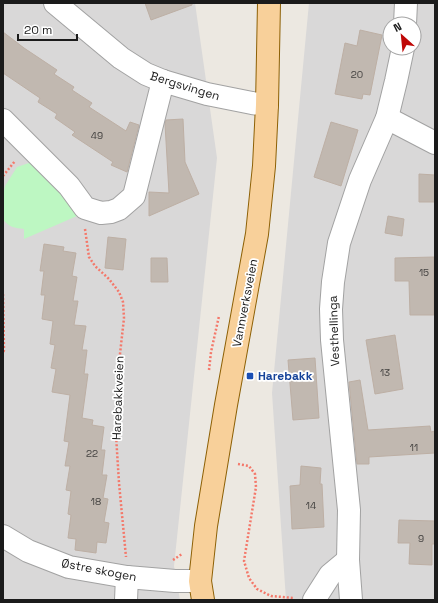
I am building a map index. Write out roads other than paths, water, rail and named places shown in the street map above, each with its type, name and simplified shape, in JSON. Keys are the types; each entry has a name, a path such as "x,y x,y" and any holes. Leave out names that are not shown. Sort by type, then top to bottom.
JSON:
{"main road":[{"name":"Vannverksveien","path":"202,590 206,526 257,234 264,166 269,3"}],"street":[{"name":"Bergsvingen","path":"55,3 121,58 146,74 163,81 207,94 266,105"},
{"path":"405,16 406,3"},
{"name":"Vesthellinga","path":"351,600 348,560 349,510 332,340 331,309 333,282 339,243 360,180 386,118 401,56"},
{"path":"3,120 60,176 85,208 101,213 111,212 119,209 134,196 163,81"},
{"path":"386,118 435,143"},
{"name":"Østre skogen","path":"3,536 28,551 69,567 127,577 175,581 202,590"},
{"path":"307,600 330,575 348,560"},
{"path":"126,600 127,577"}],"place":[{"name":"Harebakk","path":"250,376"}]}
